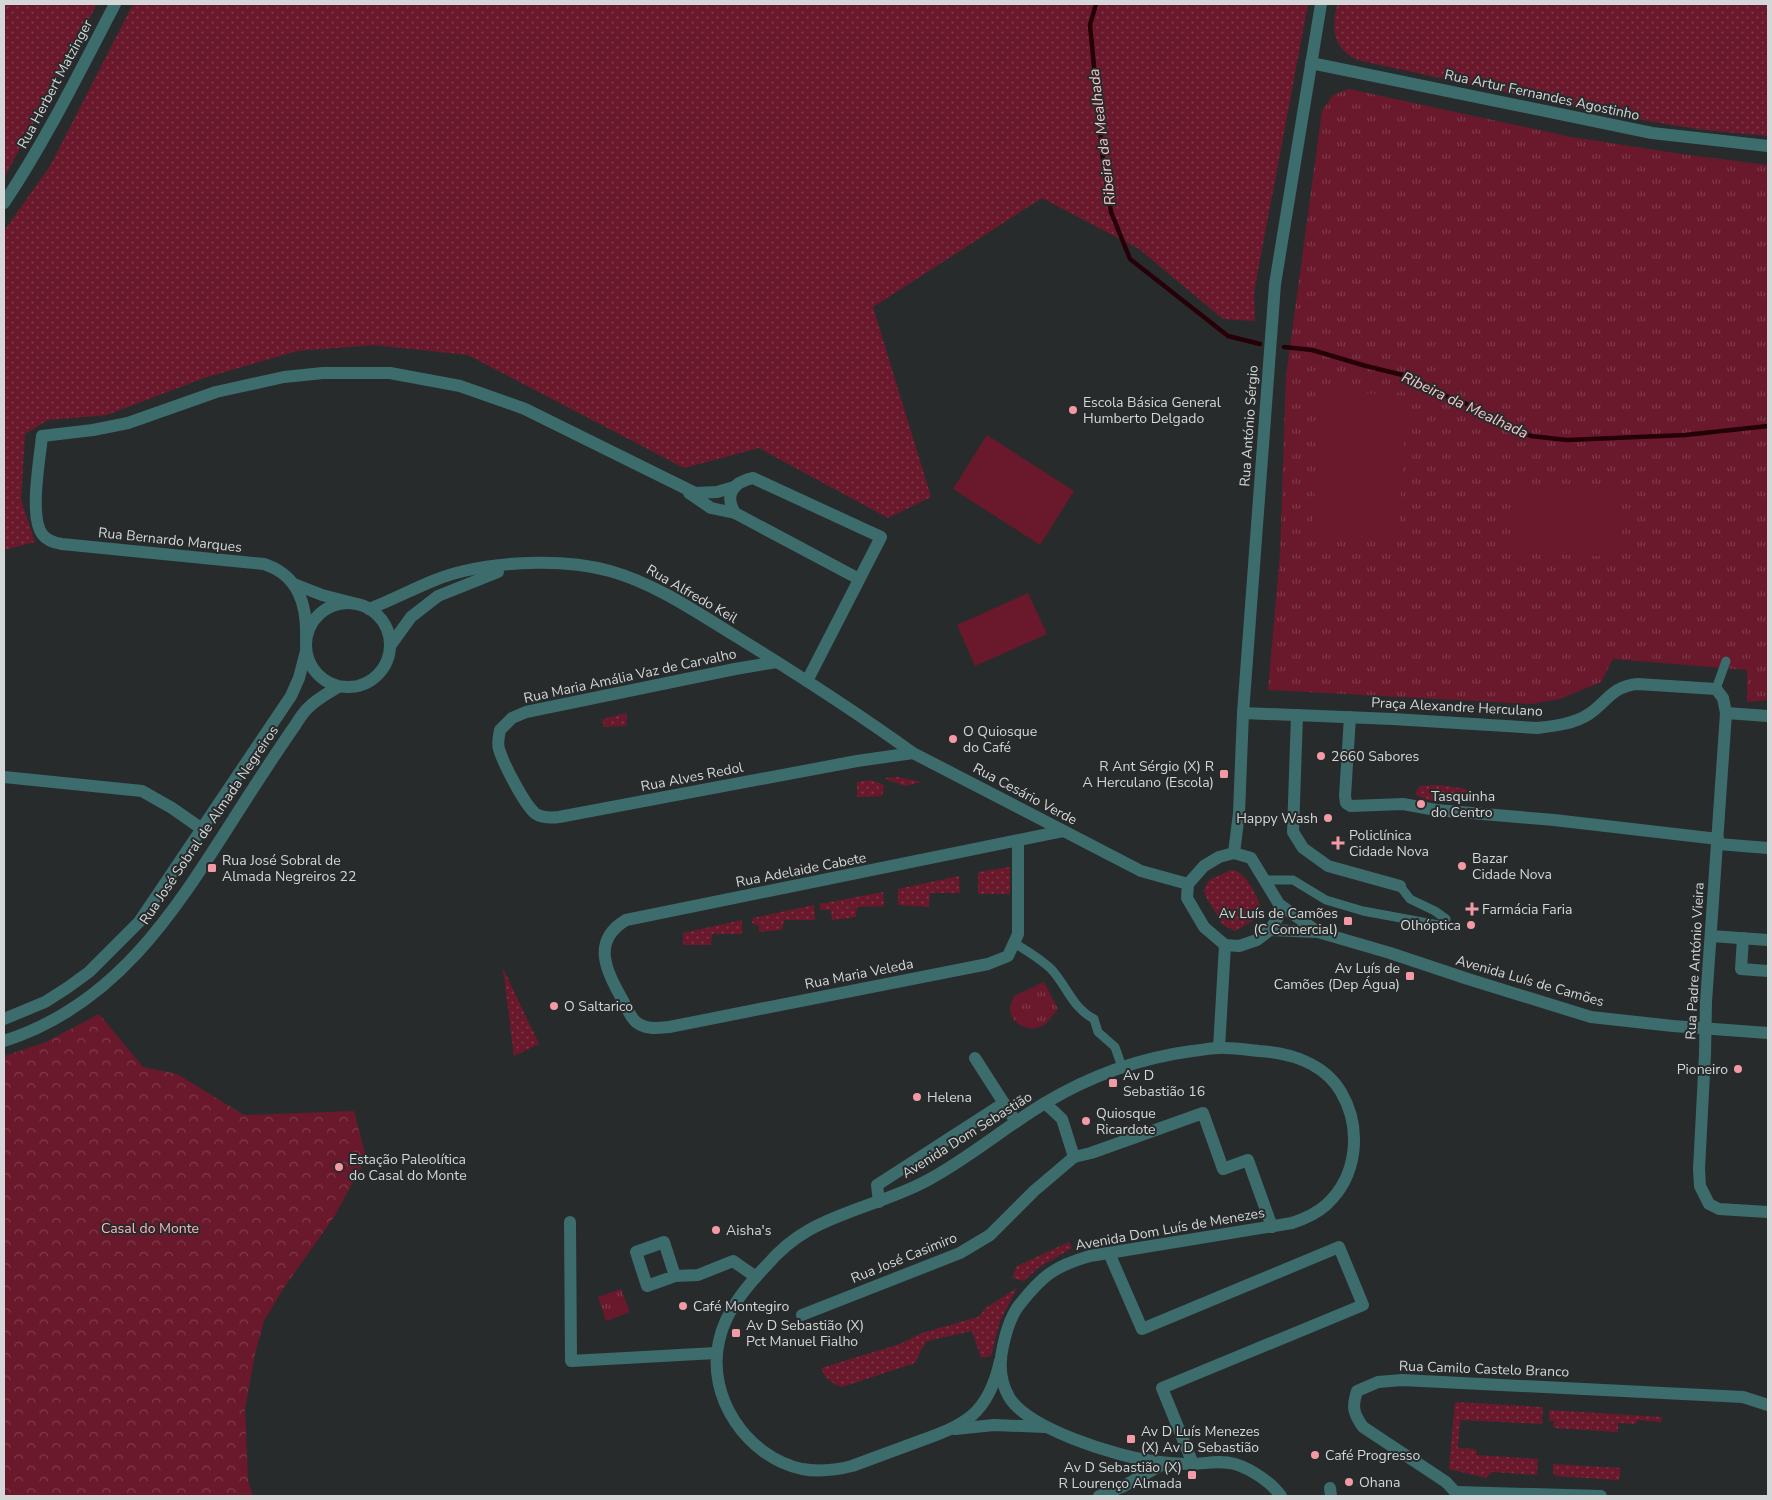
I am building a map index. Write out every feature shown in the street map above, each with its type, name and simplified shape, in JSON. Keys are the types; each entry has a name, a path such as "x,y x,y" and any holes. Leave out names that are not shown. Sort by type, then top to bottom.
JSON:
{"street":[{"name":"Rua Herbert Matzinger","path":"4,204 36,151 115,4"},
{"name":"Rua António Sérgio","path":"1234,853 1239,813 1243,713 1275,284 1321,4"},
{"name":"Rua Artur Fernandes Agostinho","path":"1311,63 1652,133 1768,146"},
{"name":"Rua Bernardo Marques","path":"357,604 294,584 277,568 264,564 62,544 48,540 41,533 35,511 42,436 93,430 128,423 216,392 284,377 323,372 390,373 460,386 525,409 683,488"},
{"path":"683,488 695,493 705,494 734,487 741,481 753,478 881,537 806,681"},
{"path":"734,487 730,505 735,513"},
{"path":"683,488 711,508 735,513 859,579"},
{"name":"Rua Alfredo Keil","path":"390,646 411,617 438,596 482,577 522,564"},
{"name":"Rua Alfredo Keil","path":"369,608 393,600 440,578 464,571 522,564 580,565 608,570 638,580 665,593 806,681"},
{"name":"Rua Bernardo Marques","path":"294,584 305,610 307,620 306,637"},
{"path":"343,603 357,604 369,608 385,625 389,635 388,659 382,670 374,679 356,686 338,687 326,682 316,674 309,663 306,651 306,637 311,625 319,614 330,606 343,603"},
{"name":"Rua José Sobral de Almada Negreiros","path":"4,1019 45,1002 89,972 139,922 292,696 306,651"},
{"name":"Rua Maria Amália Vaz de Carvalho","path":"504,764 498,747 500,730 512,718 526,712 777,662"},
{"path":"1716,689 1726,662"},
{"name":"Rua Cesário Verde","path":"806,681 914,753 1141,870 1188,884"},
{"name":"Praça Alexandre Herculano","path":"1243,713 1537,728 1560,726 1588,715 1625,685 1638,684 1716,689"},
{"name":"Rua José Sobral de Almada Negreiros","path":"4,1041 52,1022 72,1010 116,975 144,946 181,898 307,708 338,687"},
{"name":"Rua Padre António Vieira","path":"1716,689 1723,698 1726,713 1706,1002 1699,1169 1700,1186 1709,1204 1719,1208 1768,1212"},
{"path":"1726,713 1766,718"},
{"path":"1264,880 1294,880 1326,900 1363,911 1444,926 1446,919 1435,911 1410,899 1400,886 1328,866 1302,848 1293,832 1296,715"},
{"path":"1350,717 1345,796 1346,803 1352,806 1403,804 1436,810 1524,818 1768,848"},
{"name":"Rua Alves Redol","path":"504,764 528,807 538,815 554,818 857,761 914,753"},
{"path":"4,777 142,791 172,808 202,829"},
{"name":"Rua Adelaide Cabete","path":"618,992 606,966 604,953 607,939 616,926 626,920 1064,831"},
{"path":"1018,841 1018,934 1014,943 1048,966 1084,1014 1094,1019 1098,1032 1115,1048 1122,1068"},
{"path":"1279,904 1278,917 1270,930 1256,940 1239,946 1225,945 1204,927 1187,898 1188,884 1204,866 1219,857 1234,853 1251,858 1279,904 1318,932"},
{"path":"1270,930 1318,932"},
{"name":"Avenida Luís de Camões","path":"1318,932 1591,1017 1768,1032"},
{"path":"1711,936 1768,940"},
{"path":"1743,938 1741,969 1768,971"},
{"name":"Rua Maria Veleda","path":"618,992 636,1022 649,1028 669,1027 988,964 1008,956 1014,943"},
{"path":"1219,1048 1225,945"},
{"name":"Avenida Dom Sebastião","path":"952,1429 852,1466 834,1470 802,1469 778,1461 758,1447 737,1426 722,1398 717,1374 716,1353 723,1327 742,1294 756,1277 784,1248 810,1229 902,1194 931,1179 1045,1103 1082,1084 1122,1068 1164,1055 1219,1048"},
{"name":"Avenida Dom Luís de Menezes","path":"1219,1048 1276,1052 1295,1057 1314,1065 1328,1076 1340,1090 1349,1108 1354,1130 1354,1150 1348,1174 1337,1192 1325,1206 1307,1218 1292,1223 1109,1253 1068,1262 1053,1270 1038,1282 1018,1306 1006,1334 1000,1361 1002,1376 1010,1397 1023,1412 1045,1427 1114,1453 1165,1463 1193,1464 1217,1461 1236,1464 1268,1482 1281,1496"},
{"path":"975,1058 1016,1122"},
{"path":"879,1202 878,1185 1004,1103"},
{"path":"1045,1103 1062,1119 1074,1156 1091,1153 1203,1113 1223,1169 1248,1160 1272,1227"},
{"name":"Rua José Casimiro","path":"802,1315 960,1253 990,1235 1034,1191 1074,1156"},
{"path":"570,1222 571,1361 716,1353"},
{"path":"1109,1253 1142,1329 1339,1247 1363,1305 1162,1388 1193,1464"},
{"path":"675,1276 698,1274 733,1261 756,1277"},
{"path":"952,1429 968,1420 987,1398 996,1379 1000,1361"},
{"name":"Rua Camilo Castelo Branco","path":"1458,1494 1446,1482 1363,1427 1356,1417 1353,1404 1357,1391 1378,1382 1402,1380 1744,1396 1768,1405"},
{"path":"952,1429 994,1425 1045,1427"},
{"path":"1099,1496 1122,1487 1165,1463"},
{"path":"1458,1494 1601,1496"}],"green space":[{"path":"4,4 97,4 4,178"},
{"path":"133,4 1308,4 1254,292 1255,321 1223,319 1139,249 1042,198 873,307 931,497 888,518 759,448 684,468 468,355 374,345 297,351 204,378 107,415 48,420 25,434 21,500 35,542 4,550 4,231 50,166"},
{"path":"1337,4 1768,4 1768,136 1705,130 1616,116 1357,60 1349,55 1338,43 1334,21"},
{"path":"1349,89 1571,137 1768,165 1768,700 1747,702 1747,670 1613,659 1601,682 1560,699 1531,704 1268,690 1280,554 1286,376 1322,111 1333,95"},
{"path":"1321,390 1407,396 1398,538 1312,533"},
{"path":"987,435 1074,491 1040,545 953,489"},
{"path":"1516,484 1622,489 1619,557 1513,552"},
{"path":"1028,593 1047,634 975,666 957,625"},
{"path":"627,713 626,726 603,727 603,719"},
{"path":"898,777 922,782 905,786 885,779"},
{"path":"870,780 884,785 882,796 857,797 857,782"},
{"path":"1440,785 1466,789 1470,795 1465,800 1447,802 1428,800 1416,795 1420,786"},
{"path":"1010,867 1010,894 978,894 978,872"},
{"path":"1231,870 1241,874 1246,879 1261,907 1259,917 1235,931 1223,925 1206,897 1204,890 1209,880"},
{"path":"959,876 960,893 930,893 929,907 898,905 898,889"},
{"path":"883,892 884,906 857,907 856,917 832,920 831,910 820,910 820,904"},
{"path":"814,905 815,920 784,920 782,930 759,932 759,926 752,923 753,918"},
{"path":"742,920 742,934 712,934 711,945 683,945 683,933"},
{"path":"503,968 539,1044 514,1056"},
{"path":"1044,982 1058,1009 1048,1021 1037,1028 1026,1027 1016,1022 1011,1013 1010,1006 1014,996"},
{"name":"Casal do Monte","path":"99,1014 143,1067 177,1074 244,1115 354,1111 366,1158 334,1217 283,1289 264,1321 255,1354 245,1409 248,1480 253,1496 4,1496 4,1056 46,1042"},
{"path":"1069,1242 1072,1248 1038,1268 1024,1281 1012,1278 1017,1266"},
{"path":"1017,1288 1000,1321 991,1356 981,1358 972,1331 927,1341 915,1363 842,1387 829,1380 822,1372 821,1368 900,1344 922,1333 978,1317 987,1307"},
{"path":"621,1289 630,1312 606,1321 598,1297"},
{"path":"1455,1402 1543,1407 1542,1424 1460,1420 1458,1448 1476,1449 1477,1455 1538,1459 1537,1475 1492,1472 1486,1478 1449,1469"},
{"path":"1549,1410 1662,1417 1661,1422 1637,1420 1636,1424 1618,1423 1618,1432 1553,1428 1554,1421 1549,1421"},
{"path":"1553,1464 1621,1468 1619,1480 1555,1476"}],"waterway":[{"name":"Ribeira da Mealhada","path":"1096,4 1090,25 1103,160 1111,212 1130,259 1228,336 1260,344"},
{"name":"Ribeira da Mealhada","path":"1284,347 1312,350 1411,377 1441,394 1472,406 1493,421 1531,436 1567,440 1685,435 1768,426"}],"place":[{"name":"Escola Básica General Humberto Delgado","path":"1073,410"},
{"name":"O Quiosque do Café","path":"953,739"},
{"name":"2660 Sabores","path":"1321,756"},
{"name":"R Ant Sérgio (X) R A Herculano (Escola)","path":"1224,774"},
{"name":"Tasquinha do Centro","path":"1421,804"},
{"name":"Happy Wash","path":"1328,818"},
{"name":"Policlínica Cidade Nova","path":"1338,843"},
{"name":"Bazar Cidade Nova","path":"1462,866"},
{"name":"Rua José Sobral de Almada Negreiros 22","path":"212,868"},
{"name":"Farmácia Faria","path":"1472,909"},
{"name":"Av Luís de Camões (C Comercial)","path":"1348,921"},
{"name":"Olhóptica","path":"1471,925"},
{"name":"Av Luís de Camões (Dep Água)","path":"1410,976"},
{"name":"O Saltarico","path":"554,1006"},
{"name":"Pioneiro","path":"1738,1069"},
{"name":"Av D Sebastião 16","path":"1113,1083"},
{"name":"Helena","path":"917,1097"},
{"name":"Quiosque Ricardote","path":"1086,1121"},
{"name":"Estação Paleolítica do Casal do Monte","path":"339,1167"},
{"name":"Aisha's","path":"716,1230"},
{"name":"Café Montegiro","path":"683,1306"},
{"name":"Av D Sebastião (X) Pct Manuel Fialho","path":"736,1333"},
{"name":"Av D Luís Menezes (X) Av D Sebastião","path":"1131,1439"},
{"name":"Café Progresso","path":"1315,1455"},
{"name":"Av D Sebastião (X) R Lourenço Almada","path":"1192,1475"},
{"name":"Ohana","path":"1349,1482"}]}
